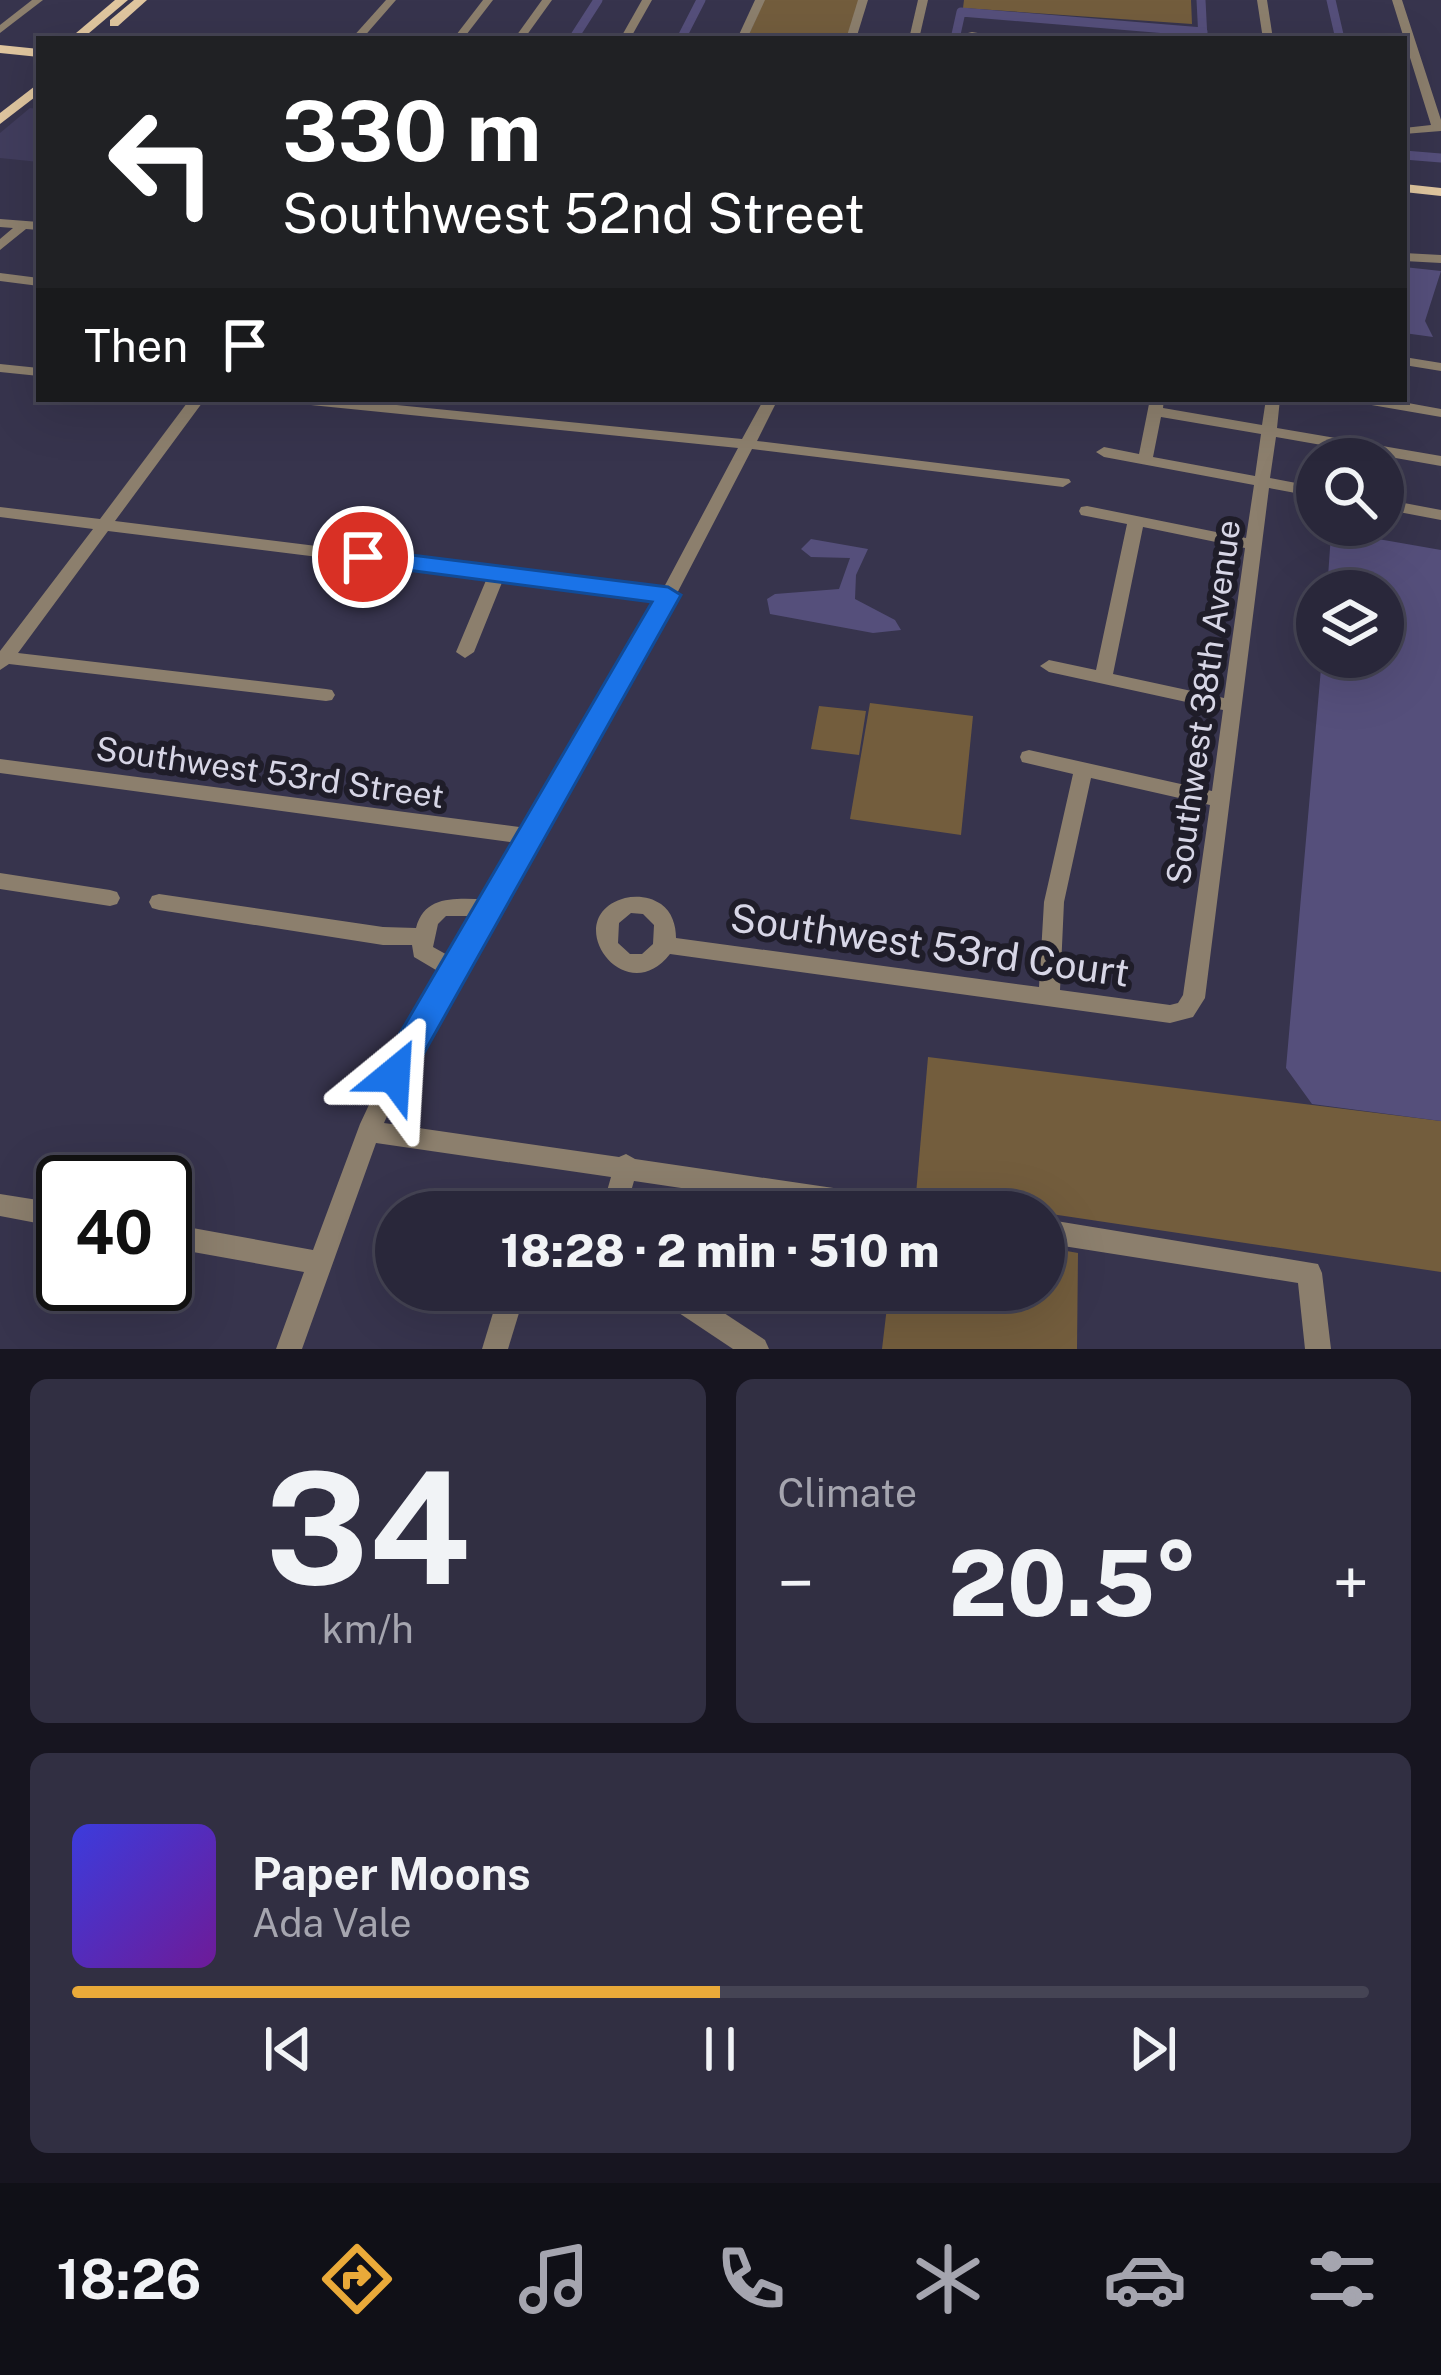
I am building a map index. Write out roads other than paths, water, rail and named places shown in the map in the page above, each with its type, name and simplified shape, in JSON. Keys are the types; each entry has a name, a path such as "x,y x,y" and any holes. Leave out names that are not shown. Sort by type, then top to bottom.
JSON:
{"main road":[{"path":"79,36 122,0"},
{"path":"99,36 141,0"},
{"path":"0,49 36,60"},
{"path":"0,58 36,61"},
{"path":"0,102 36,64"},
{"path":"0,120 36,90"},
{"path":"1407,189 1441,197"},
{"path":"1407,197 1441,197"}],"street":[{"path":"0,30 38,0"},
{"path":"359,36 391,0"},
{"path":"460,36 488,0"},
{"path":"521,36 547,0"},
{"path":"627,36 647,0"},
{"path":"743,36 760,0"},
{"path":"852,36 863,0"},
{"path":"915,36 923,0"},
{"path":"1262,0 1268,36"},
{"path":"1397,0 1438,128 1407,131"},
{"path":"972,35 980,36"},
{"path":"0,223 33,223"},
{"path":"0,246 33,223"},
{"path":"1407,257 1441,260"},
{"path":"0,278 36,282"},
{"path":"1407,361 1441,367"},
{"path":"0,368 36,372"},
{"path":"2,660 196,402"},
{"path":"320,402 1064,482"},
{"path":"289,1349 368,1131 453,969 668,595 770,402"},
{"name":"Southwest 38th Avenue","path":"1186,1010 1194,998 1273,402"},
{"path":"1379,402 1441,412"},
{"path":"1145,460 1156,405 1269,431 1441,461"},
{"path":"1104,452 1296,488"},
{"path":"1404,508 1441,515"},
{"path":"1088,511 1254,545"},
{"path":"0,512 668,595"},
{"path":"1102,677 1136,521"},
{"path":"465,652 497,574"},
{"path":"2,660 326,694"},
{"path":"1049,666 1232,706"},
{"path":"1029,757 1220,800"},
{"name":"Southwest 53rd Street","path":"0,766 533,837"},
{"path":"1049,998 1054,902 1083,770"},
{"path":"0,881 110,898"},
{"path":"159,902 383,936 422,937"},
{"path":"453,969 422,951 422,937 441,908 490,907"},
{"name":"Southwest 53rd Court","path":"665,945 1170,1014 1186,1010"},
{"path":"368,1131 790,1191"},
{"path":"619,1191 626,1165"},
{"path":"0,1204 36,1211"},
{"path":"1065,1234 1309,1273 1318,1349"},
{"path":"192,1239 320,1263"},
{"path":"495,1349 507,1311"},
{"path":"699,1311 756,1349"}],"waterway":[{"path":"575,36 598,0"},
{"path":"683,36 701,0"},
{"path":"1201,0 1203,32"},
{"path":"1331,0 1339,36"},
{"path":"956,36 961,12 1203,32"},
{"path":"1203,32 1203,36"},
{"path":"1407,155 1441,158"}]}
